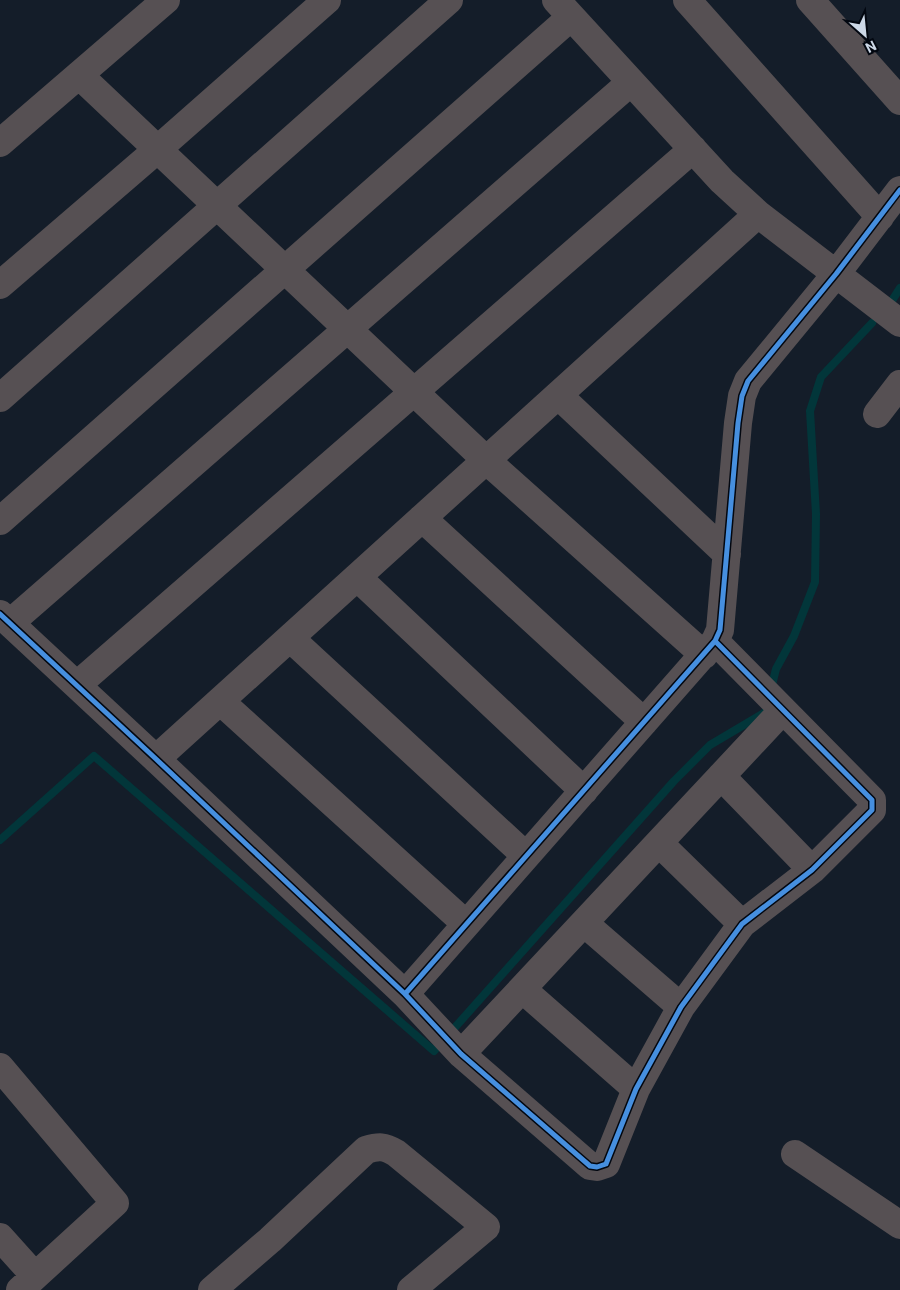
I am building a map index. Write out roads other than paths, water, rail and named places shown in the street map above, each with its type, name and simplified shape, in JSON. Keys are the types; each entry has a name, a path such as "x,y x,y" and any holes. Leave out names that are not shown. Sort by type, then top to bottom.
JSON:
{"street":[{"path":"0,142 166,0"},
{"path":"0,285 327,0"},
{"path":"0,398 449,0"},
{"path":"687,0 880,217"},
{"path":"810,0 900,101"},
{"path":"0,521 285,270 564,9 722,181 758,214 900,323"},
{"path":"79,75 158,149 217,206 348,329 486,460 783,710 872,800 872,810 812,870 742,924 681,1008 636,1089 606,1164 597,1167 590,1166 462,1054 405,994 5,618 348,329 631,82"},
{"path":"77,685 693,149"},
{"path":"405,994 709,648 720,630 738,423 745,388 748,381 836,274 900,190"},
{"path":"156,759 758,214"},
{"path":"877,414 900,384"},
{"path":"558,395 727,554"},
{"path":"422,518 644,722"},
{"path":"357,577 584,791"},
{"path":"290,638 526,856"},
{"path":"220,701 466,924"},
{"path":"462,1054 783,710"},
{"path":"721,776 812,870"},
{"path":"659,843 742,924"},
{"path":"584,923 681,1008"},
{"path":"522,989 636,1089"},
{"path":"0,1067 115,1202 28,1283 0,1237"},
{"path":"212,1290 270,1240 366,1150 378,1147 388,1148 396,1153 486,1227 411,1290"},
{"path":"795,1154 900,1225"}],"waterway":[{"path":"893,299 900,288"},
{"path":"771,689 776,669 794,636 815,582 816,514 810,411 821,377 872,323"},
{"path":"0,840 94,756 434,1051 674,781 710,745 765,712"}]}
